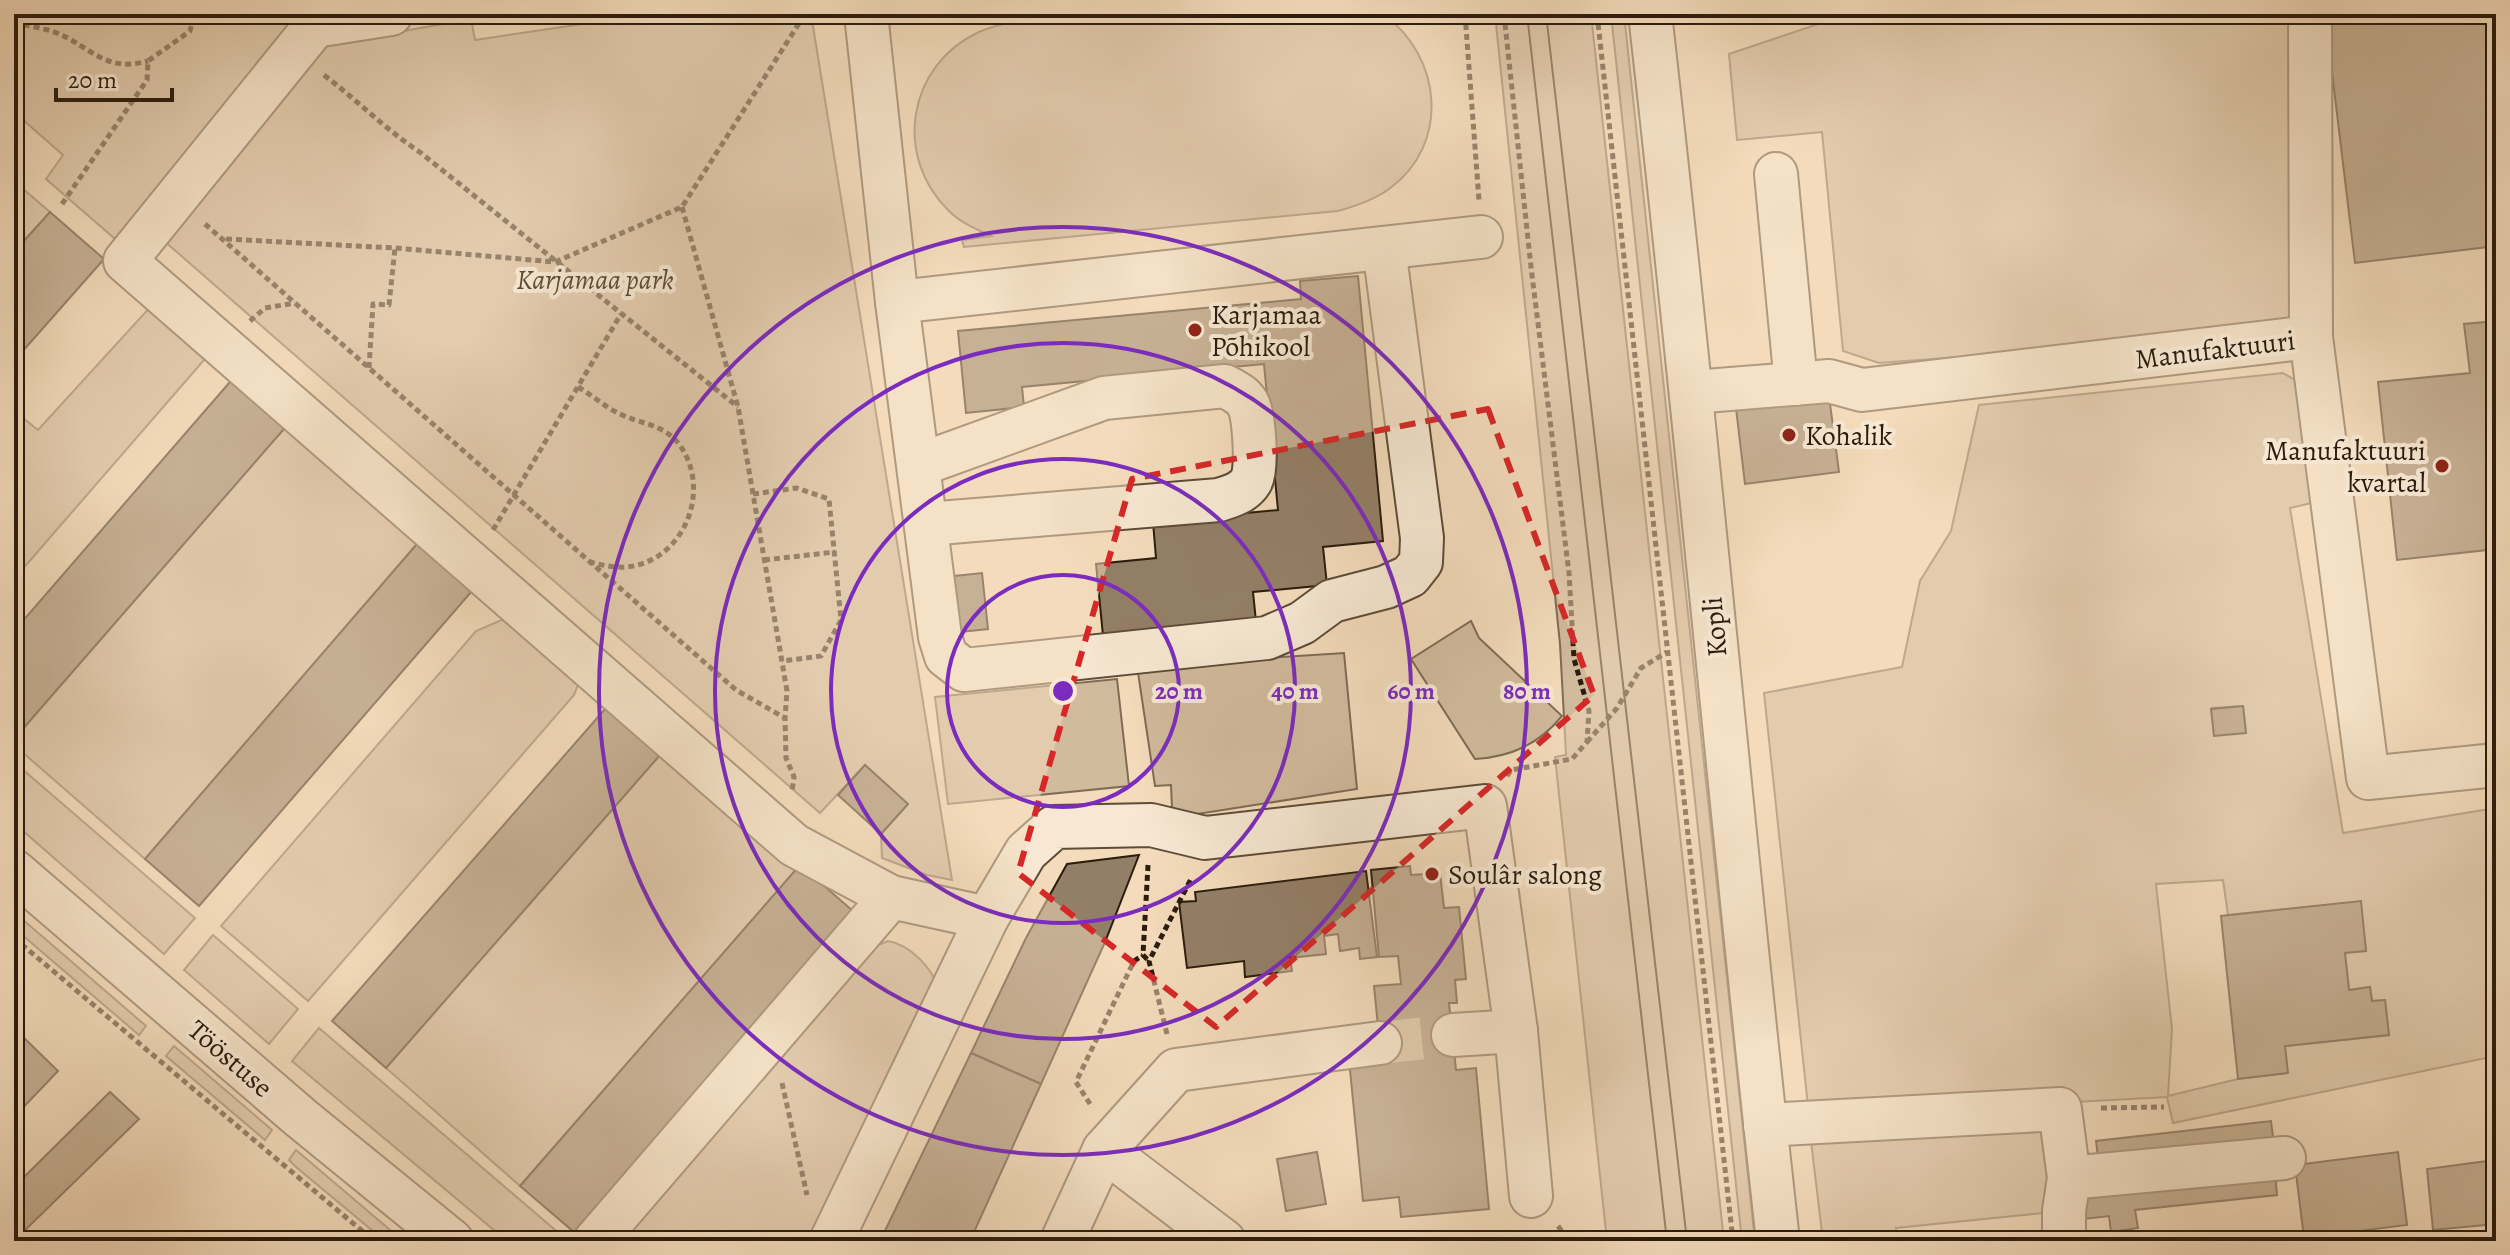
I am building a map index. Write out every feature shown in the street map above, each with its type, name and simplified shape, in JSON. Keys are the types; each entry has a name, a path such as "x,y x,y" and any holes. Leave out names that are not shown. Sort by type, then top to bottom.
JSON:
{"street":[{"path":"391,14 308,31 125,261 794,845 891,897 987,918"},
{"path":"866,14 897,302 940,637 946,656 964,670 1267,638 1302,623 1332,601 1386,587 1410,576 1421,562 1422,538 1384,248"},
{"name":"Kopli","path":"1650,14 1693,392 1778,1241"},
{"path":"2310,14 2311,337"},
{"path":"1776,174 1796,384"},
{"path":"897,302 1481,237"},
{"name":"Manufaktuuri","path":"1693,392 1829,381 1862,390 2311,337 2368,778 2496,765"},
{"path":"919,465 1104,398 1225,386 1242,395 1250,408 1255,458 1252,479 1240,493 927,524"},
{"path":"831,1241 987,918 1026,852 1054,827 1151,825 1205,838 1485,806 1516,1031 1531,1196"},
{"name":"Tööstuse","path":"14,871 301,1118 452,1241"},
{"path":"595,1241 891,897"},
{"path":"1453,1035 1516,1031"},
{"path":"1062,1241 1104,1150 1176,1070 1380,1043"},
{"path":"1765,1125 2060,1109 2069,1178 2064,1241"},
{"path":"1104,1150 1224,1241"},
{"path":"2069,1178 2284,1158"}],"path":[{"path":"14,23 57,33 102,59 126,67 148,61 190,31 194,14"},
{"path":"225,239 395,248 555,262 682,207 805,14"},
{"path":"1465,14 1481,237"},
{"path":"1504,14 1569,573 1574,659 1589,711 1587,742"},
{"path":"1597,14 1733,1241"},
{"path":"308,31 351,96 378,124 421,153 738,407"},
{"path":"62,204 147,80 148,61"},
{"path":"175,201 225,239 512,496 736,690 785,718"},
{"path":"682,207 738,407 787,691 786,758 794,777 792,792 773,826"},
{"path":"369,368 373,304 389,305 395,248"},
{"path":"473,564 621,314"},
{"path":"578,387 621,415 649,423 672,436 688,460 693,479 694,498 688,521 675,541 660,555 627,567 590,562"},
{"path":"753,494 797,488 829,499 841,620 821,656 782,661"},
{"path":"764,560 835,552"},
{"path":"1485,806 1511,770 1572,759 1617,708 1641,668 1667,652"},
{"path":"1151,825 1143,955 1149,961 1176,1070"},
{"path":"1149,961 1195,871 1205,838"},
{"path":"14,938 374,1241"},
{"path":"1094,1110 1076,1082 1134,961 1143,955"},
{"path":"772,1035 807,1197"},
{"path":"2060,1109 2164,1107"}],"highlighted area":[{"path":"1488,409 1594,695 1216,1027 1018,873 1132,479"}],"green space":[{"name":"Karjamaa park","path":"14,14 291,14 292,30 342,42 471,19 475,40 650,14 811,14 952,880 927,875 882,858 881,834 908,804 865,765 820,813 139,219 126,234 114,238 46,179 63,155 14,112"},
{"path":"1132,14 1383,14 1403,32 1418,53 1427,76 1431,100 1430,125 1423,149 1409,170 1389,189 1365,202 1338,211 964,247 962,240 991,236 954,215 931,189 920,165 915,139 916,114 923,89 936,66 955,47 995,26 1033,19"},
{"path":"1495,14 1591,14 1724,1241 1607,1241 1555,757 1566,755 1560,644"},
{"path":"1611,14 1624,14 1755,1241 1742,1241"},
{"path":"1848,14 2290,14 2298,331 1879,363 1843,351 1822,132 1737,140 1729,54"},
{"path":"14,181 50,212 14,252"},
{"path":"152,305 206,349 204,360 14,579 14,421 18,414 38,430"},
{"path":"2283,373 2305,386 2316,502 2290,508 2343,833 2496,808 2496,1056 2173,1123 2167,1097 1809,1116 1764,693 1902,667 1920,581 1951,531 1979,405","holes":["2243,706 2246,732 2214,736 2212,708","2223,880 2228,915 2360,902 2366,950 2345,953 2349,990 2370,987 2372,1001 2385,1000 2389,1035 2285,1046 2287,1073 2238,1079 2168,1096 2172,1029 2156,884"]},
{"path":"290,422 423,537 145,859 14,745 14,739"},
{"path":"511,616 579,682 574,695 308,1001 221,926 476,631"},
{"path":"1471,621 1479,638 1562,716 1544,734 1523,747 1501,755 1475,759 1411,659"},
{"path":"1344,653 1357,789 1191,815 1172,808 1171,785 1155,786 1137,666"},
{"path":"1117,679 1129,786 948,804 935,697"},
{"path":"667,747 800,865 520,1186 386,1068"},
{"path":"14,762 195,918 164,954 14,823"},
{"path":"14,912 146,1026 139,1035 14,928"},
{"path":"213,935 298,1009 269,1044 184,970"},
{"path":"888,941 905,947 920,959 939,990 820,1241 621,1241 873,947"},
{"path":"319,1028 568,1241 507,1241 292,1061"},
{"path":"174,1046 272,1130 265,1140 166,1056"},
{"path":"2033,1123 2049,1136 2053,1212 1896,1228 1897,1241 1823,1241 1810,1133"},
{"path":"296,1150 403,1241 385,1241 296,1167 289,1160"}],"building":[{"path":"2325,14 2489,14 2496,70 2496,246 2355,263"},
{"path":"50,212 104,259 14,361 14,252"},
{"path":"1358,276 1383,541 1323,547 1327,585 1253,592 1257,631 1104,646 1096,564 1156,558 1153,522 1278,510 1264,364 1022,387 1024,407 966,413 958,331 1301,299 1300,281"},
{"name":"Manufaktuuri kvartal","path":"2496,321 2496,549 2397,560 2378,382 2470,373 2464,324"},
{"path":"236,375 290,422 14,739 14,631"},
{"path":"1829,396 1839,472 1745,484 1736,408"},
{"path":"423,537 478,584 199,906 145,859"},
{"path":"982,573 988,629 951,633 945,577"},
{"path":"613,700 667,747 386,1068 332,1021"},
{"path":"2243,706 2246,733 2214,736 2211,709"},
{"path":"865,765 908,804 881,834 838,795"},
{"path":"1139,855 1105,942 1041,1084 971,1053 1026,938 1067,864"},
{"path":"800,865 853,911 574,1232 520,1186"},
{"path":"1410,866 1411,875 1440,873 1444,908 1459,907 1466,979 1455,980 1457,1003 1449,1003 1456,1070 1476,1068 1489,1209 1401,1217 1399,1197 1363,1201 1349,1060 1381,1057 1374,986 1401,984 1398,956 1379,957 1371,870"},
{"path":"1366,871 1377,957 1360,959 1359,948 1340,951 1338,934 1324,936 1326,954 1290,958 1292,971 1245,977 1244,961 1187,968 1179,902 1196,901 1195,892"},
{"path":"2361,901 2366,951 2345,953 2349,990 2370,987 2372,1001 2385,1000 2389,1035 2285,1046 2288,1073 2238,1079 2221,916"},
{"path":"20,1034 58,1071 15,1116 14,1039"},
{"path":"971,1053 1041,1084 970,1241 880,1241"},
{"path":"110,1092 139,1119 14,1241 14,1187"},
{"path":"2271,1121 2274,1145 2099,1165 2096,1141"},
{"path":"1317,1152 1326,1204 1286,1211 1277,1159"},
{"path":"2398,1152 2407,1225 2304,1238 2295,1165"},
{"path":"2496,1155 2496,1224 2433,1230 2427,1169 2487,1161"},
{"path":"2275,1172 2277,1195 2135,1210 2138,1228 2111,1232 2109,1216 2084,1219 2081,1192"}],"tunnel":[{"path":"1380,1043 1453,1035"}],"tram line":[{"path":"1527,14 1667,1241"},
{"path":"1546,14 1687,1241"}],"place":[{"name":"Karjamaa Põhikool","path":"1195,330"},
{"name":"Kohalik","path":"1789,435"},
{"name":"Manufaktuuri kvartal","path":"2442,466"},
{"name":"Soulâr salong","path":"1432,874"}]}
